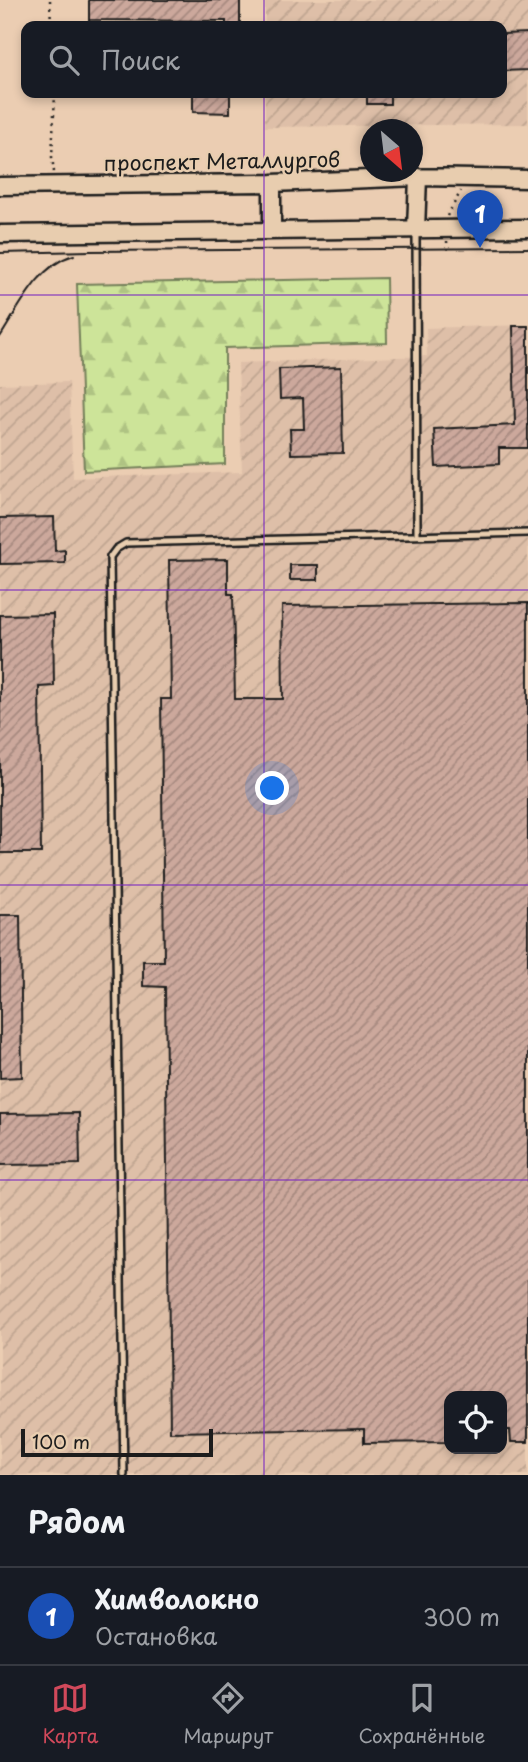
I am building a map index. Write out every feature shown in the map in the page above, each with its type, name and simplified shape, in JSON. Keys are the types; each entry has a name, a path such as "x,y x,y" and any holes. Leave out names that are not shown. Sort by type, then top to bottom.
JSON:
{"street":[{"name":"проспект Металлургов","path":"423,177 528,179"},
{"name":"проспект Металлургов","path":"0,186 360,179"},
{"path":"416,229 418,182"},
{"path":"272,183 272,231"},
{"path":"0,234 528,228"}],"lane":[{"path":"416,229 417,534"},
{"path":"124,1475 110,558 116,549 126,543 528,533"}],"path":[{"path":"50,0 51,21"},
{"path":"55,98 52,157 55,186"},
{"path":"446,218 464,185"},
{"path":"447,239 448,256"}],"shaded area":[{"path":"265,0 528,0 528,124 423,125 423,119 360,119 360,126 265,127 265,98 507,98 507,21 265,21"},
{"path":"528,325 528,1475 0,1475 0,384 69,382 73,478 242,472 238,363 427,356 426,328"}],"green space":[{"path":"386,278 387,343 225,348 225,464 84,471 77,284"}],"building":[{"path":"89,0 240,0 240,21 89,20"},
{"path":"528,33 528,70 507,71 507,34"},
{"path":"193,98 230,98 230,113 193,112"},
{"path":"367,98 390,98 390,104 367,104"},
{"path":"513,326 528,326 528,448 499,448 499,464 436,467 434,429 515,425"},
{"path":"341,367 343,453 291,454 290,429 304,429 303,398 280,399 279,369"},
{"path":"54,517 55,551 65,550 65,563 0,564 0,518"},
{"path":"228,559 228,594 233,594 235,699 283,699 282,606 528,603 528,1442 511,1442 510,1430 507,1430 507,1391 444,1391 444,1442 364,1443 364,1429 170,1432 165,987 143,986 143,961 164,961 161,699 171,699 169,560"},
{"path":"290,565 318,565 318,580 290,580"},
{"path":"53,614 54,686 39,687 41,853 0,853 0,615"},
{"path":"0,915 20,915 22,1077 0,1078"},
{"path":"79,1113 80,1164 0,1165 0,1114"}],"tram line":[{"path":"0,253 528,248"},
{"path":"0,337 40,278 61,260 74,255"}],"place":[{"name":"Химволокно","path":"480,248"}]}
